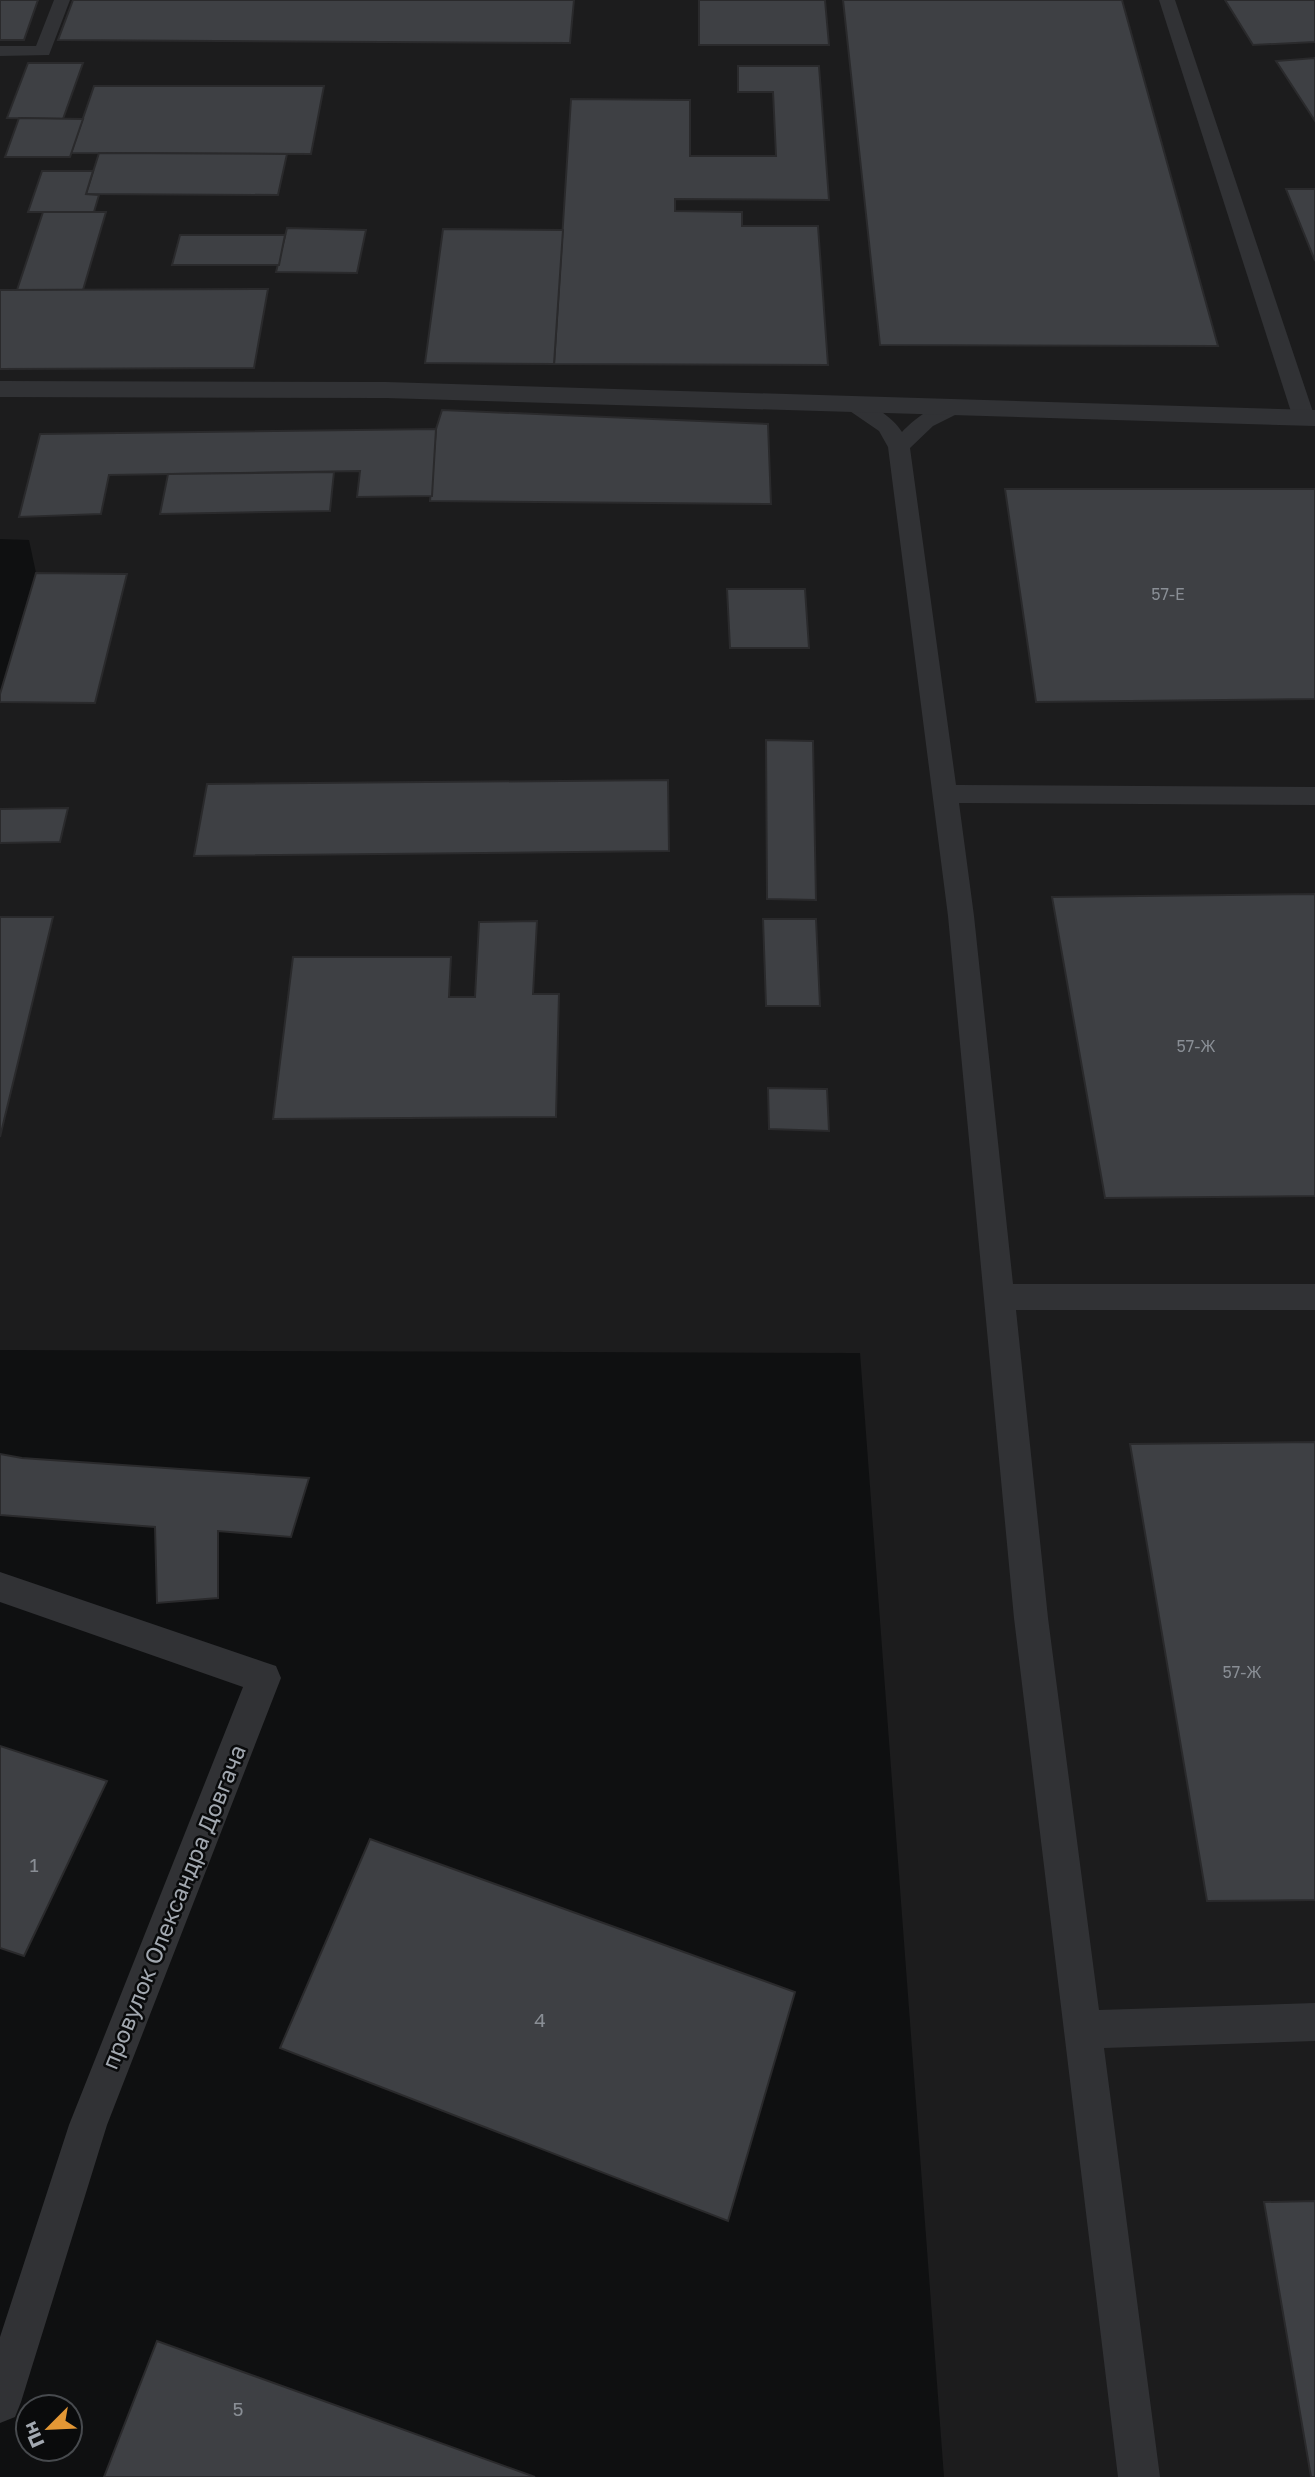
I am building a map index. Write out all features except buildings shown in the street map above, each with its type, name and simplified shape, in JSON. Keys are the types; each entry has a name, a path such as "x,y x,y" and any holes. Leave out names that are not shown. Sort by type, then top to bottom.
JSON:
{"street":[{"path":"0,389 386,390 1309,418"}],"lane":[{"path":"0,51 43,51 62,0"},
{"path":"1167,0 1309,418"},
{"path":"850,403 888,427 899,447 961,916 1031,1618 1139,2477"},
{"path":"899,447 925,421 952,409"},
{"path":"944,794 1315,796"},
{"path":"999,1297 1315,1297"},
{"name":"провулок Олександра Довгача","path":"0,1587 264,1678 88,2124 0,2402"},
{"path":"1082,2030 1315,2022"}],"shaded area":[{"path":"0,0 1315,0 1315,2477 944,2477 860,1353 0,1350 0,694 36,573 29,540 0,539"}]}
